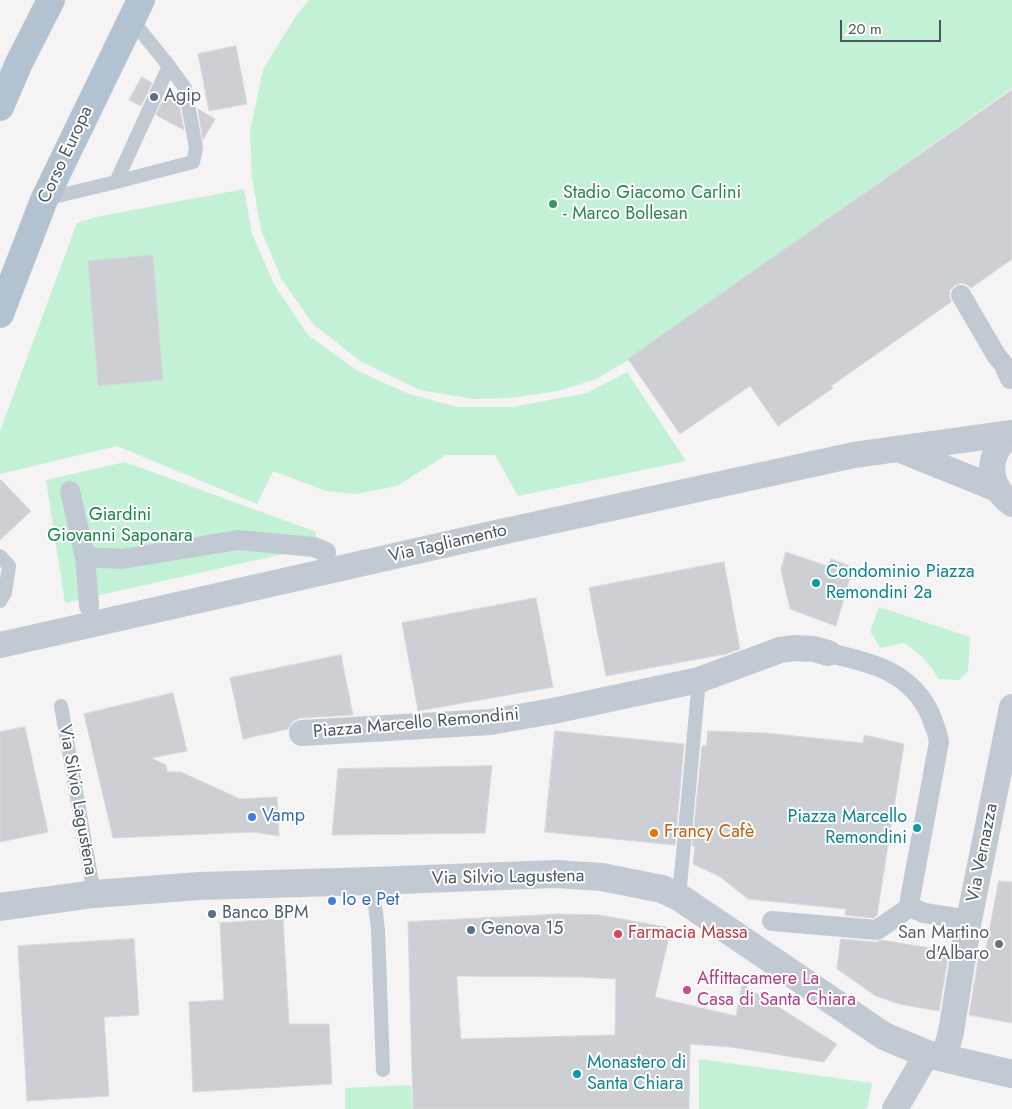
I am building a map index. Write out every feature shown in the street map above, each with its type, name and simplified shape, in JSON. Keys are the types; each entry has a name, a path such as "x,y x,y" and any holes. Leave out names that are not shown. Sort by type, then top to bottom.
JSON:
{"main road":[{"path":"0,107 19,63 51,0"},
{"name":"Corso Europa","path":"0,314 44,200 136,10"}],"street":[{"path":"961,295 996,355 1004,365 1010,379"},
{"path":"1005,497 993,479 992,468 994,454 1002,442 1012,433"},
{"name":"Via Tagliamento","path":"0,645 854,455 1012,433"},
{"path":"897,448 1005,497"},
{"path":"70,491 86,557 90,606"},
{"path":"86,557 122,559 238,540 314,547 326,552"},
{"name":"Piazza Marcello Remondini","path":"302,733 490,722 553,711 699,680 780,650 795,648 814,649 865,662 883,668 899,677 914,690 926,707 938,732 938,754 910,907"},
{"name":"Via Vernazza","path":"895,1109 936,1056 950,1032 969,920 1012,707"},
{"name":"Via Silvio Lagustena","path":"0,907 94,894 199,886 372,882 556,874 602,877 662,889 679,897 884,1036 936,1056 1012,1074"},
{"path":"772,921 877,930 910,907 924,913 969,920"}],"lane":[{"path":"44,200 192,162 196,148 185,88 169,66 136,10"},
{"path":"116,182 169,66"},
{"path":"0,556 9,566 6,593 0,601"},
{"path":"679,897 699,680"},
{"name":"Via Silvio Lagustena","path":"61,706 94,894"},
{"path":"372,882 378,929 383,1070"}],"green space":[{"name":"Stadio Giacomo Carlini - Marco Bollesan","path":"309,0 1012,0 1012,88 630,359 596,379 558,391 510,398 472,399 420,390 360,361 313,324 282,280 261,230 252,178 250,132 263,69 296,16"},
{"path":"244,189 252,234 275,286 308,335 356,370 409,394 458,407 513,407 587,393 627,372 686,461 518,496 495,455 446,455 397,486 356,494 326,491 273,471 257,504 117,446 0,474 0,431 77,223 96,217"},
{"name":"Giardini Giovanni Saponara","path":"125,462 316,532 314,547 65,603 46,480"},
{"path":"879,607 970,637 968,671 959,680 939,679 924,658 903,643 880,648 870,631"},
{"path":"699,1059 872,1083 868,1105 865,1109 699,1109"},
{"path":"411,1085 412,1109 345,1109 345,1088"}],"building":[{"path":"236,46 247,104 209,111 198,54"},
{"path":"142,77 152,83 141,106 129,100"},
{"path":"1012,90 1012,259 971,288 961,283 955,285 950,290 951,302 831,386 833,388 778,426 750,386 680,434 628,359"},
{"path":"167,92 178,98 184,130 156,115"},
{"path":"198,109 215,119 203,140"},
{"path":"153,255 163,380 98,386 88,261"},
{"path":"0,479 31,511 0,540"},
{"name":"Condominio Piazza Remondini 2a","path":"786,552 827,566 831,559 853,567 836,626 790,609 781,570"},
{"path":"724,562 740,649 726,654 606,676 589,588"},
{"path":"536,598 553,687 418,711 402,623"},
{"path":"341,655 353,715 301,718 293,721 288,729 243,739 230,678"},
{"path":"173,693 187,751 151,758 166,765 167,772 181,772 240,799 277,797 279,836 253,832 113,838 84,714"},
{"path":"25,727 48,832 0,842 0,732"},
{"path":"555,731 684,744 675,845 545,832"},
{"path":"708,731 766,733 863,743 864,735 904,744 877,915 874,918 845,915 846,909 748,899 719,876 693,864 695,846 692,846 702,746 706,746"},
{"path":"492,766 485,833 332,835 338,769"},
{"name":"San Martino d'Albaro","path":"999,881 1012,882 1012,1023 969,1015 979,955 984,956"},
{"path":"561,914 600,915 671,928 655,997 736,1016 742,984 837,1044 824,1062 731,1047 690,1044 689,1109 413,1109 408,922","holes":["457,976 616,979 615,1035 461,1039"]},
{"path":"283,919 289,1024 329,1024 332,1084 193,1092 189,1002 224,1000 220,923"},
{"path":"134,939 139,1015 104,1017 109,1096 27,1101 18,946"},
{"path":"841,939 876,942 881,940 949,951 939,1011 899,1004 876,996 837,969"}],"place":[{"name":"Agip","path":"154,97"},
{"name":"Stadio Giacomo Carlini - Marco Bollesan","path":"553,204"},
{"name":"Condominio Piazza Remondini 2a","path":"816,583"},
{"name":"Vamp","path":"252,817"},
{"name":"Piazza Marcello Remondini","path":"917,828"},
{"name":"Francy Cafè","path":"654,833"},
{"name":"Io e Pet","path":"332,901"},
{"name":"Banco BPM","path":"212,914"},
{"name":"Genova 15","path":"471,930"},
{"name":"Farmacia Massa","path":"618,934"},
{"name":"San Martino d'Albaro","path":"999,944"},
{"name":"Affittacamere La Casa di Santa Chiara","path":"687,990"},
{"name":"Monastero di Santa Chiara","path":"577,1074"}]}
